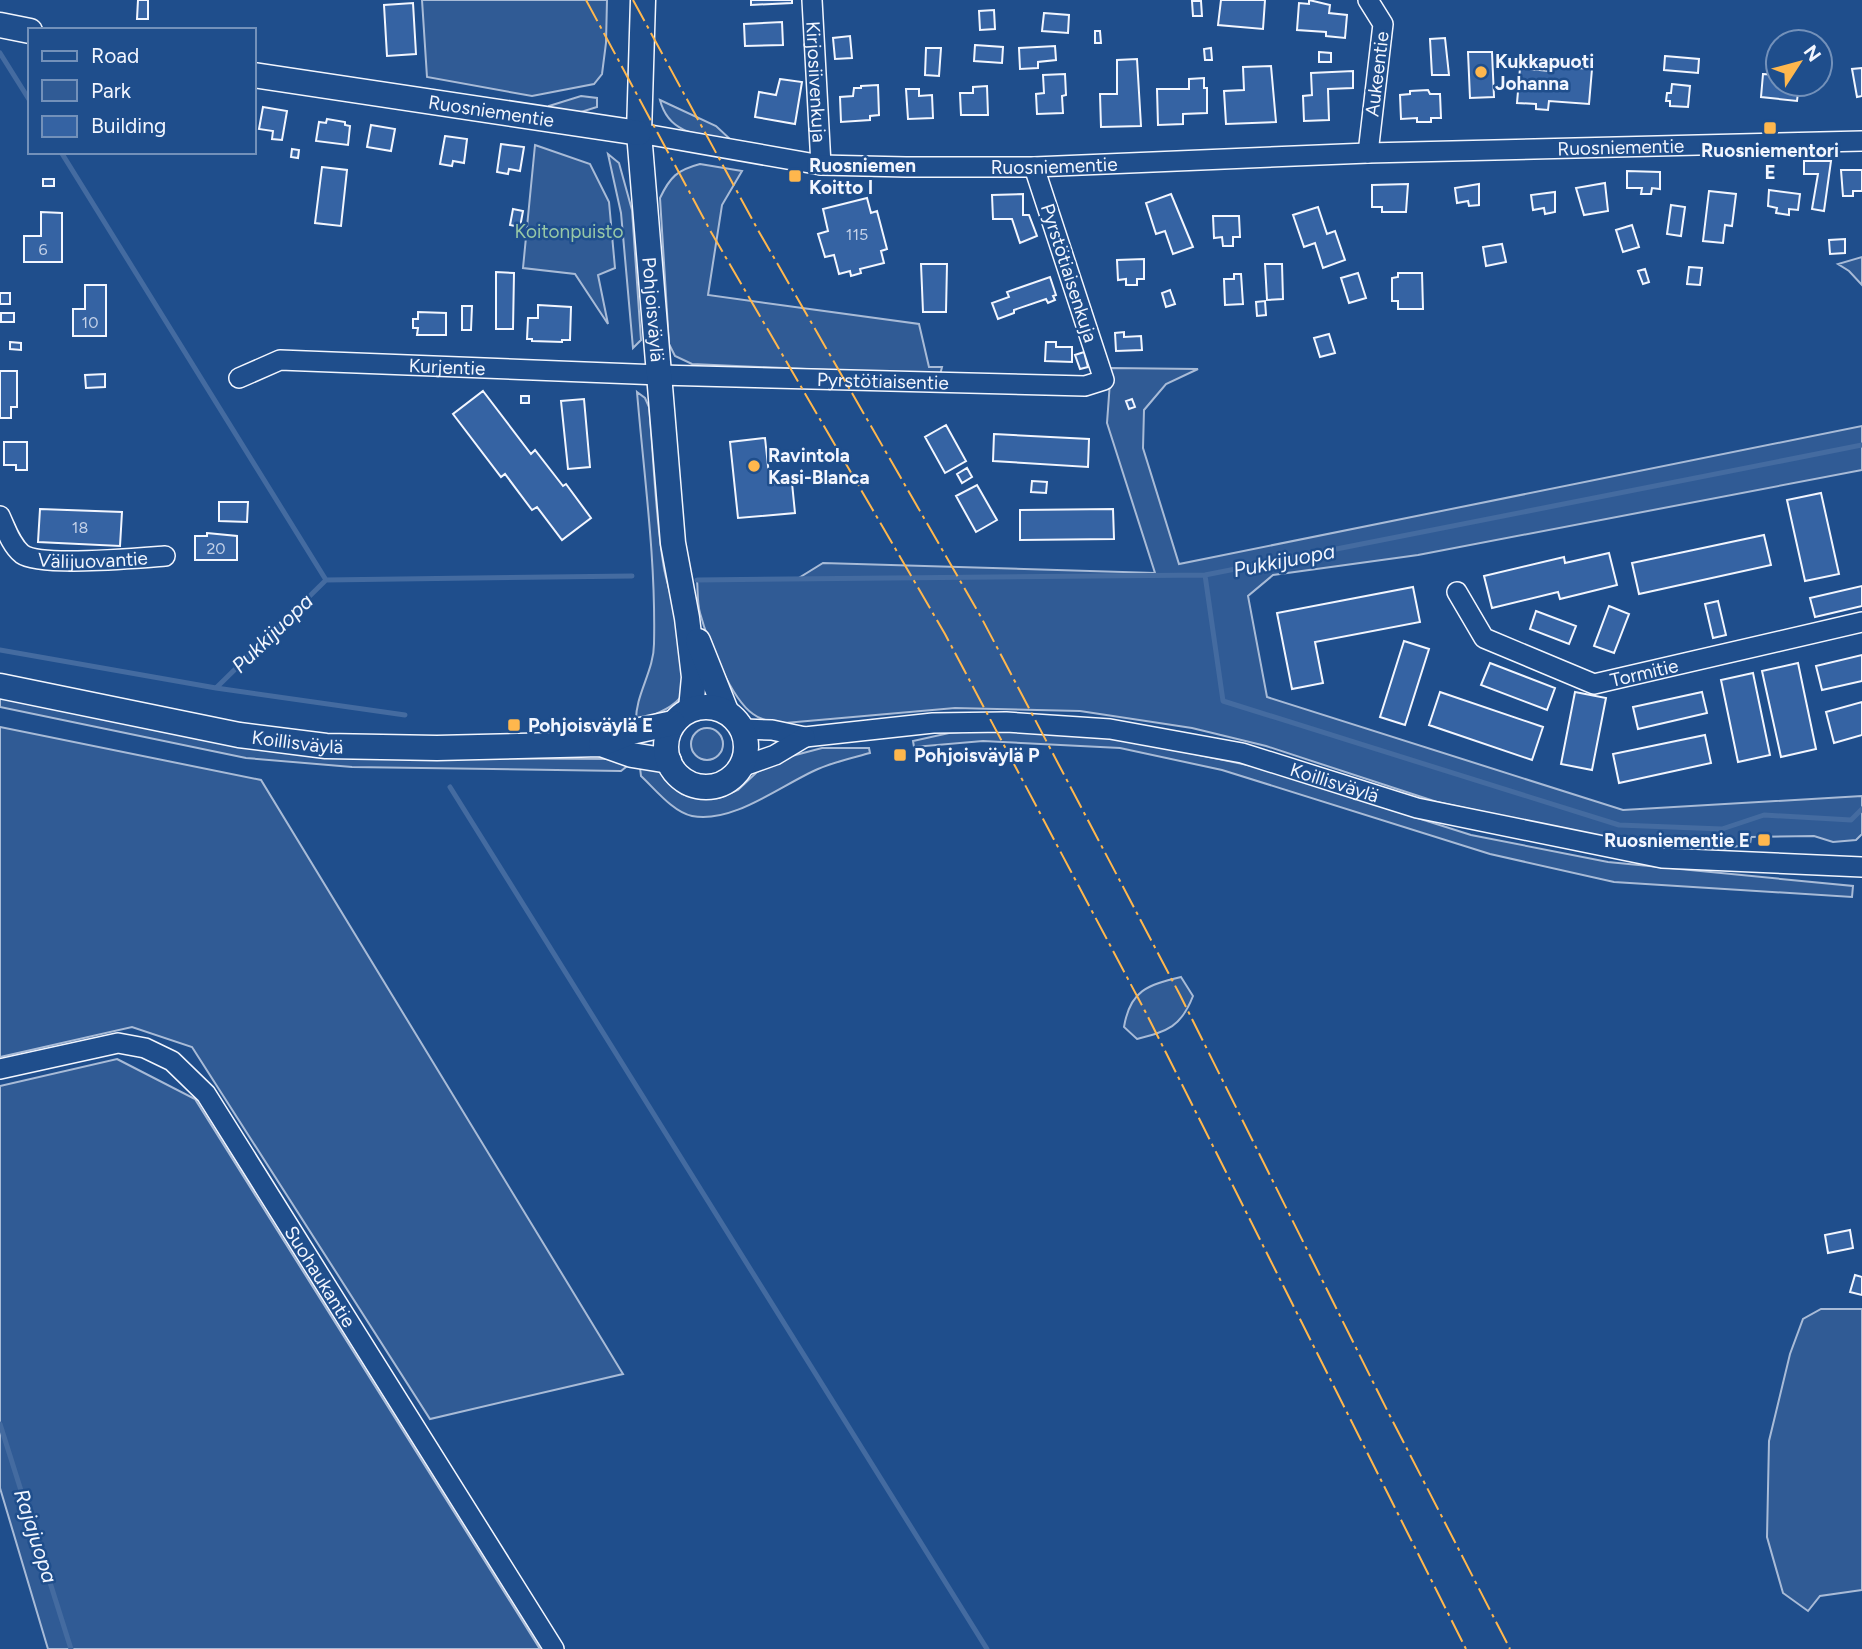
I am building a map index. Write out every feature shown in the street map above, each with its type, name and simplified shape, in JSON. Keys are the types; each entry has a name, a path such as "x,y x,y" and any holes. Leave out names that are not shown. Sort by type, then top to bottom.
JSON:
{"main road":[{"name":"Pohjoisväylä","path":"643,0 639,134 673,543 687,618 694,677 682,716"},
{"path":"0,25 28,32"},
{"name":"Ruosniementie","path":"256,75 639,134"},
{"name":"Pohjoisväylä","path":"687,618 726,711"},
{"name":"Koillisväylä","path":"0,686 239,735 326,746 437,748 601,744 682,716"},
{"path":"703,706 726,711 743,729 747,742 741,768 725,783 703,787 682,779 668,761 667,735 682,716 703,706"},
{"name":"Koillisväylä","path":"601,744 632,755 668,761"}],"street":[{"name":"Kirjosiivenkuja","path":"812,0 821,165"},
{"name":"Aukeentie","path":"1368,0 1383,24 1368,153"},
{"name":"Ruosniementie","path":"639,134 821,165 906,167 1034,166 1368,153 1862,141"},
{"name":"Pyrstötiaisenkuja","path":"1034,166 1104,380"},
{"name":"Kurjentie","path":"239,378 280,360 660,375"},
{"name":"Pyrstötiaisentie","path":"660,375 1084,386 1104,380"},
{"name":"Välijuovantie","path":"0,516 14,546 25,556 75,562 165,556"},
{"name":"Tormitie","path":"1457,592 1484,638 1594,684 1862,622"},
{"name":"Koillisväylä","path":"743,729 772,730 805,737 933,723 1006,722 1110,729 1242,752 1417,808 1662,858 1862,867"},
{"name":"Koillisväylä","path":"741,768 775,755 805,737"},
{"name":"Suohaukantie","path":"0,1069 118,1043 145,1048 172,1061 206,1094 554,1649"}],"green space":[{"path":"422,0 607,0 602,74 594,84 532,96 427,77"},
{"path":"581,96 597,98 597,107 581,112 550,112 549,106"},
{"path":"660,100 716,126 730,139 697,134 678,127 664,112"},
{"name":"Koitonpuisto","path":"535,145 590,164 609,202 615,268 598,275 608,324 575,274 523,268"},
{"path":"608,154 619,163 632,210 641,340 633,348 621,213"},
{"path":"700,164 742,171 722,205 708,295 919,324 929,367 942,367 940,375 692,364 675,356 669,344 660,198 675,175"},
{"path":"1862,257 1862,285 1838,264"},
{"path":"1111,368 1198,369 1166,384 1144,410 1143,448 1179,564 1862,426 1862,470 1418,555 1273,575 1248,596 1267,697 1623,810 1862,796 1862,834 1856,840 1833,842 1814,836 1751,837 1750,844 1722,849 1603,838 1437,802 1266,746 1192,728 1080,711 955,708 785,723 760,718 736,696 708,638 699,609 697,580 797,579 823,563 1155,573 1107,423"},
{"path":"637,392 645,398 649,407 661,548 684,645 688,674 687,685 679,699 666,709 636,722 638,702 651,664 654,644 651,550"},
{"path":"0,696 350,758 627,759 626,767 621,771 352,767 246,758 0,707"},
{"path":"0,727 261,780 623,1374 430,1419 192,1047 132,1027 0,1057"},
{"path":"707,728 718,733 723,744 718,755 707,760 696,755 691,744 696,733"},
{"path":"989,730 1113,737 1257,767 1471,835 1608,862 1853,886 1852,897 1614,882 1490,854 1222,770 1120,748 983,741 914,747 913,741 949,733"},
{"path":"822,748 869,748 870,753 818,769 740,809 708,817 685,814 671,805 641,776 639,759 656,766 682,794 700,799 719,798 738,790 757,772 788,757"},
{"path":"1181,977 1193,996 1184,1015 1165,1030 1137,1039 1124,1027 1136,997 1159,983"},
{"path":"117,1059 195,1099 540,1649 48,1649 0,1488 0,1086"},
{"path":"1821,1309 1862,1309 1862,1590 1820,1596 1808,1611 1783,1593 1767,1537 1769,1441 1790,1354 1803,1319"}],"building":[{"path":"138,0 148,0 148,19 137,19"},
{"path":"751,0 792,0 792,3 751,5"},
{"path":"1221,0 1265,0 1263,29 1218,25"},
{"path":"1309,0 1330,5 1329,13 1347,15 1345,38 1326,36 1326,32 1297,30 1299,3 1309,4"},
{"path":"1192,1 1201,1 1202,16 1193,16"},
{"path":"413,3 416,54 387,56 384,5"},
{"path":"994,10 995,29 980,30 979,11"},
{"path":"1044,13 1069,15 1068,33 1042,31"},
{"path":"782,22 783,45 745,46 744,24"},
{"path":"1095,31 1100,31 1101,43 1095,43"},
{"path":"850,36 852,58 835,59 833,38"},
{"path":"1445,38 1449,75 1432,75 1430,39"},
{"path":"975,45 1003,47 1002,63 974,61"},
{"path":"1055,46 1056,60 1038,62 1038,68 1020,69 1019,48"},
{"path":"926,48 941,48 939,76 925,75"},
{"path":"1211,48 1212,60 1205,60 1204,49"},
{"path":"1319,52 1331,53 1331,62 1319,62"},
{"path":"1468,52 1492,52 1494,97 1470,98"},
{"path":"1665,56 1699,59 1698,73 1664,70"},
{"path":"1137,59 1141,126 1101,127 1100,94 1117,94 1117,60"},
{"path":"1271,66 1276,122 1226,124 1224,91 1244,90 1243,67"},
{"path":"1550,66 1592,69 1589,104 1549,101 1548,110 1536,109 1536,104 1517,103 1520,68 1549,71"},
{"path":"1862,68 1862,96 1857,97 1852,69"},
{"path":"1353,71 1353,88 1328,89 1329,120 1304,121 1303,96 1312,95 1311,73"},
{"path":"1065,74 1063,113 1037,114 1036,94 1044,93 1043,75"},
{"path":"1763,74 1764,74 1764,97 1761,97"},
{"path":"1204,78 1204,88 1207,88 1207,113 1183,114 1183,124 1158,125 1157,89 1189,89 1189,79"},
{"path":"780,79 802,82 795,124 755,117 759,92 776,95"},
{"path":"1672,84 1690,86 1688,107 1670,106 1670,101 1666,101"},
{"path":"878,85 879,115 870,116 870,120 841,122 840,97 853,96 854,88"},
{"path":"987,86 988,115 961,115 960,93 973,93 973,87"},
{"path":"906,89 919,89 919,96 932,95 933,118 908,119"},
{"path":"1428,90 1430,94 1440,94 1441,118 1431,118 1431,122 1417,122 1417,118 1401,119 1400,95 1410,94 1410,91"},
{"path":"1770,98 1797,98 1797,101"},
{"path":"263,107 287,111 282,140 272,139 273,131 259,129"},
{"path":"327,119 345,122 345,125 350,126 348,145 316,141 319,122 326,123"},
{"path":"371,125 395,129 391,151 367,147"},
{"path":"445,136 467,139 464,163 453,161 452,166 440,164"},
{"path":"501,144 524,147 520,171 509,169 508,174 497,172"},
{"path":"292,149 299,150 298,158 291,157"},
{"path":"1804,161 1831,161 1824,211 1812,209 1818,174 1804,174"},
{"path":"322,167 347,170 341,226 315,223"},
{"path":"1841,170 1862,170 1862,191 1853,191 1853,196 1843,196"},
{"path":"1627,171 1660,172 1660,189 1652,188 1651,194 1641,194 1642,188 1627,188"},
{"path":"43,179 54,179 54,186 43,186"},
{"path":"1605,183 1608,211 1584,215 1576,188"},
{"path":"1408,184 1406,212 1382,212 1382,207 1372,207 1372,185"},
{"path":"1479,184 1479,205 1469,206 1468,201 1457,203 1455,188"},
{"path":"1769,190 1800,194 1798,210 1789,209 1789,215 1776,213 1777,208 1768,206"},
{"path":"1709,191 1736,194 1732,226 1725,225 1723,243 1703,241"},
{"path":"1555,192 1555,212 1545,214 1544,208 1533,210 1531,195"},
{"path":"1023,194 1023,215 1029,215 1037,236 1020,243 1012,219 993,219 992,195"},
{"path":"1171,194 1193,247 1173,254 1165,231 1156,234 1146,203"},
{"path":"867,198 871,213 877,211 887,249 881,251 884,263 860,269 861,273 851,276 850,271 839,274 834,255 825,257 818,234 828,231 823,209"},
{"path":"1671,205 1685,207 1681,236 1667,234"},
{"path":"1318,207 1327,234 1335,231 1345,260 1323,268 1315,243 1304,247 1293,215"},
{"path":"513,209 523,211 520,227 510,225"},
{"path":"41,212 62,213 62,262 24,262 24,236 41,236"},
{"path":"1213,216 1239,216 1240,237 1233,237 1233,246 1223,246 1222,237 1214,238"},
{"path":"1632,225 1639,247 1623,252 1616,230"},
{"path":"1845,239 1845,253 1830,254 1829,240"},
{"path":"1502,244 1506,262 1486,266 1483,247"},
{"path":"1144,259 1144,279 1137,279 1137,285 1126,285 1126,279 1118,280 1117,260"},
{"path":"921,264 947,264 946,312 923,312"},
{"path":"1265,264 1282,264 1283,299 1267,300"},
{"path":"1689,267 1702,268 1700,285 1687,284"},
{"path":"1645,269 1649,282 1643,284 1638,271"},
{"path":"496,272 514,273 513,329 496,329"},
{"path":"1358,273 1366,298 1349,303 1341,278"},
{"path":"1398,273 1422,273 1423,309 1398,309 1398,301 1392,301 1392,278 1398,277"},
{"path":"1234,274 1241,274 1243,304 1225,305 1224,279 1234,279"},
{"path":"1050,277 1055,300 1048,303 1046,299 1014,310 1014,313 998,319 992,303 1009,297 1007,292"},
{"path":"85,285 106,285 106,336 73,336 73,309 85,309"},
{"path":"1170,290 1175,304 1166,307 1162,293"},
{"path":"0,293 10,293 10,304 0,304"},
{"path":"1265,301 1266,315 1257,316 1256,302"},
{"path":"538,305 571,307 570,340 562,342 527,339 528,318 538,318"},
{"path":"462,306 472,306 471,330 462,330"},
{"path":"418,312 446,313 446,335 417,335 418,328 413,328 413,319 418,319"},
{"path":"1,313 14,313 14,322 1,322"},
{"path":"1124,332 1124,337 1141,336 1142,350 1116,351 1115,333"},
{"path":"1329,334 1335,353 1320,357 1314,338"},
{"path":"10,342 21,343 21,350 10,349"},
{"path":"1046,342 1056,342 1056,347 1072,347 1072,362 1045,361"},
{"path":"1084,352 1088,367 1080,369 1075,355"},
{"path":"0,371 17,371 17,407 11,407 11,418 0,418"},
{"path":"105,374 105,387 86,388 85,375"},
{"path":"483,391 531,454 535,450 563,486 566,484 591,518 562,540 537,507 532,510 505,474 501,477 453,414"},
{"path":"521,396 529,396 529,403 521,403"},
{"path":"584,399 590,467 568,469 561,401"},
{"path":"1132,399 1135,407 1129,409 1126,401"},
{"path":"946,425 966,461 945,473 925,437"},
{"path":"994,434 1089,439 1088,467 993,461"},
{"path":"765,438 770,484 792,483 795,513 738,518 730,442"},
{"path":"4,442 27,442 27,470 16,470 16,465 4,465"},
{"path":"967,468 972,477 962,483 957,474"},
{"path":"1032,481 1047,482 1046,493 1031,492"},
{"path":"977,485 997,520 976,532 956,496"},
{"path":"1821,493 1839,574 1805,581 1787,500"},
{"path":"219,502 248,502 247,522 219,521"},
{"path":"40,509 122,512 120,546 38,542"},
{"path":"1113,509 1114,539 1020,540 1020,510"},
{"path":"207,533 237,536 237,560 195,560 195,536 207,536"},
{"path":"1764,535 1771,565 1639,594 1632,563"},
{"path":"1609,553 1617,585 1560,599 1558,592 1492,608 1484,576 1564,557 1565,563"},
{"path":"1862,586 1862,606 1815,617 1810,598"},
{"path":"1413,587 1420,622 1315,642 1323,683 1292,689 1277,613"},
{"path":"1718,601 1726,635 1713,638 1705,604"},
{"path":"1609,606 1629,614 1614,653 1594,646"},
{"path":"1536,611 1576,626 1569,644 1530,629"},
{"path":"1404,641 1429,649 1405,725 1380,717"},
{"path":"1862,655 1862,681 1822,690 1816,666"},
{"path":"1490,663 1555,688 1547,710 1481,685"},
{"path":"1798,663 1816,749 1781,757 1762,671"},
{"path":"1753,673 1770,755 1738,762 1721,680"},
{"path":"1440,692 1543,727 1532,760 1429,725"},
{"path":"1575,692 1606,698 1592,770 1561,764"},
{"path":"1702,692 1707,713 1638,729 1633,707"},
{"path":"1862,702 1862,735 1834,743 1826,712"},
{"path":"1705,735 1711,763 1619,783 1613,754"},
{"path":"1850,1230 1853,1248 1828,1253 1825,1235"},
{"path":"1855,1275 1862,1277 1862,1295 1850,1292"}],"waterway":[{"path":"0,53 28,98"},
{"path":"62,154 326,580"},
{"name":"Pukkijuopa","path":"697,580 1205,575 1862,445"},
{"path":"1205,575 1223,701 1619,825 1722,829 1764,815 1851,820 1862,809"},
{"name":"Pukkijuopa","path":"0,650 216,688 326,580 632,576"},
{"path":"216,688 405,715"},
{"path":"450,787 987,1649"},
{"name":"Rajajuopa","path":"0,1424 71,1649"}],"power":[{"path":"586,0 711,232 945,634 1146,1013 1466,1649"},
{"path":"633,0 758,230 981,617 1180,995 1388,1412 1510,1649"}],"place":[{"name":"Kukkapuoti Johanna","path":"1481,72"},
{"name":"Ruosniementori E","path":"1770,128"},
{"name":"Ruosniemen Koitto I","path":"795,176"},
{"name":"Ravintola Kasi-Blanca","path":"754,466"},
{"name":"Pohjoisväylä E","path":"514,725"},
{"name":"Pohjoisväylä P","path":"900,755"},
{"name":"Ruosniementie E","path":"1764,840"}]}
